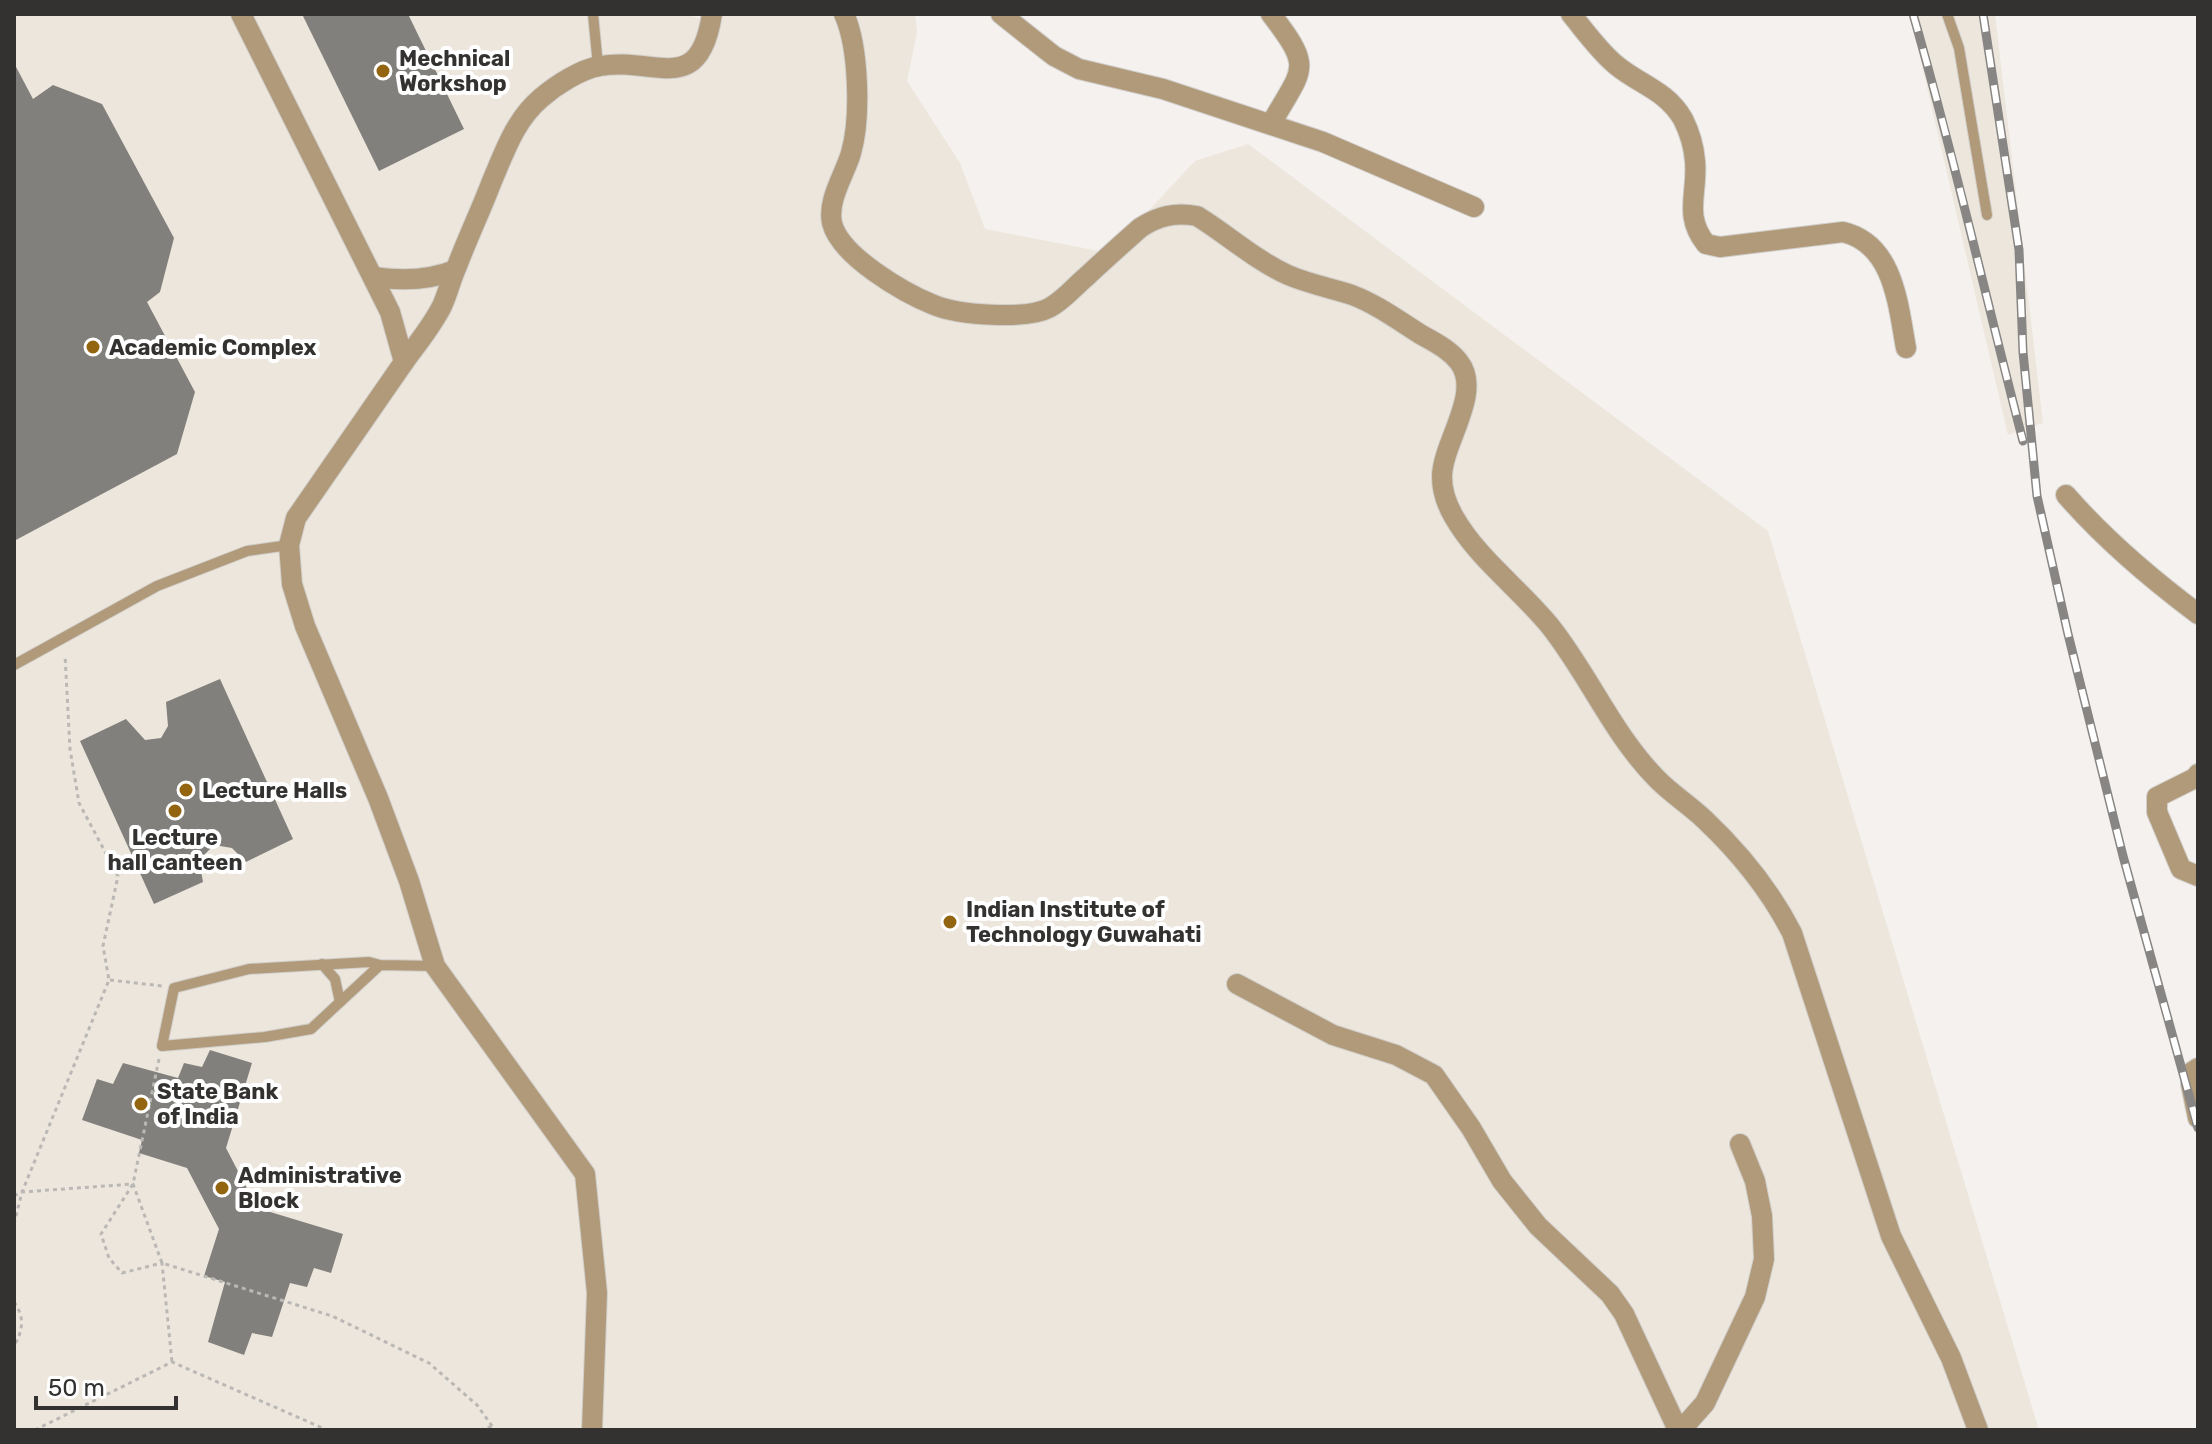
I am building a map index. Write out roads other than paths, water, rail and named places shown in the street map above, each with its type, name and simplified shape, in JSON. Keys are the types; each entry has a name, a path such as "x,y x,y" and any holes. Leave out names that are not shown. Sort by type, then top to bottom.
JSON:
{"street":[{"path":"241,14 390,312 404,362"},
{"path":"592,1430 597,1293 585,1174 435,966 409,881 378,798 305,626 292,584 289,545 296,518 312,492 441,308 515,128 541,98 598,66 671,70 687,65 702,50 712,14"},
{"path":"844,14 852,40 856,110 851,153 831,210 832,221 843,245 908,293 937,307 967,312 1035,313 1059,301 1155,218 1184,214 1197,216 1264,263 1290,276 1375,305 1439,345 1460,363 1466,373 1467,385 1464,404 1443,463 1444,498 1467,537 1548,623 1634,753 1664,786 1702,816 1725,840 1778,906 1792,933 1891,1236 1951,1358 1978,1430"},
{"path":"1001,14 1054,56 1079,69 1163,89 1271,124 1371,161 1474,207"},
{"path":"1271,14 1301,59 1300,73 1271,124"},
{"path":"1571,14 1615,64 1654,87 1682,119 1695,161 1692,215 1696,232 1706,244 1720,247 1843,232 1859,236 1869,244 1893,280 1906,348"},
{"path":"373,277 392,280 427,278 455,270"},
{"path":"2066,495 2091,524 2142,572 2198,614"},
{"path":"2198,774 2157,797 2157,812 2181,869 2198,876"},
{"path":"1237,984 1333,1035 1396,1055 1434,1075 1511,1192 1538,1226 1610,1294 1624,1314 1680,1430 1705,1403 1755,1297 1764,1259 1762,1216 1755,1181 1740,1144"},
{"path":"2198,1068 2192,1072 2191,1084 2198,1118"}],"lane":[{"path":"593,14 598,66"},
{"path":"1947,14 1959,48 1987,215"},
{"path":"14,665 157,586 247,551 289,545"},
{"path":"380,965 311,1029 265,1037 162,1046 174,988 249,969 369,962 435,966"},
{"path":"322,964 335,979 340,1002"}],"railway":[{"path":"1913,14 2023,441"},
{"path":"1983,14 2019,250 2023,352 2037,496 2123,856 2198,1128"}],"place":[{"name":"Mechnical Workshop","path":"383,71"},
{"name":"Academic Complex","path":"93,347"},
{"name":"Lecture Halls","path":"186,790"},
{"name":"Lecture hall canteen","path":"175,811"},
{"name":"Indian Institute of Technology Guwahati","path":"950,922"},
{"name":"State Bank of India","path":"141,1104"},
{"name":"Administrative Block","path":"222,1188"}]}
